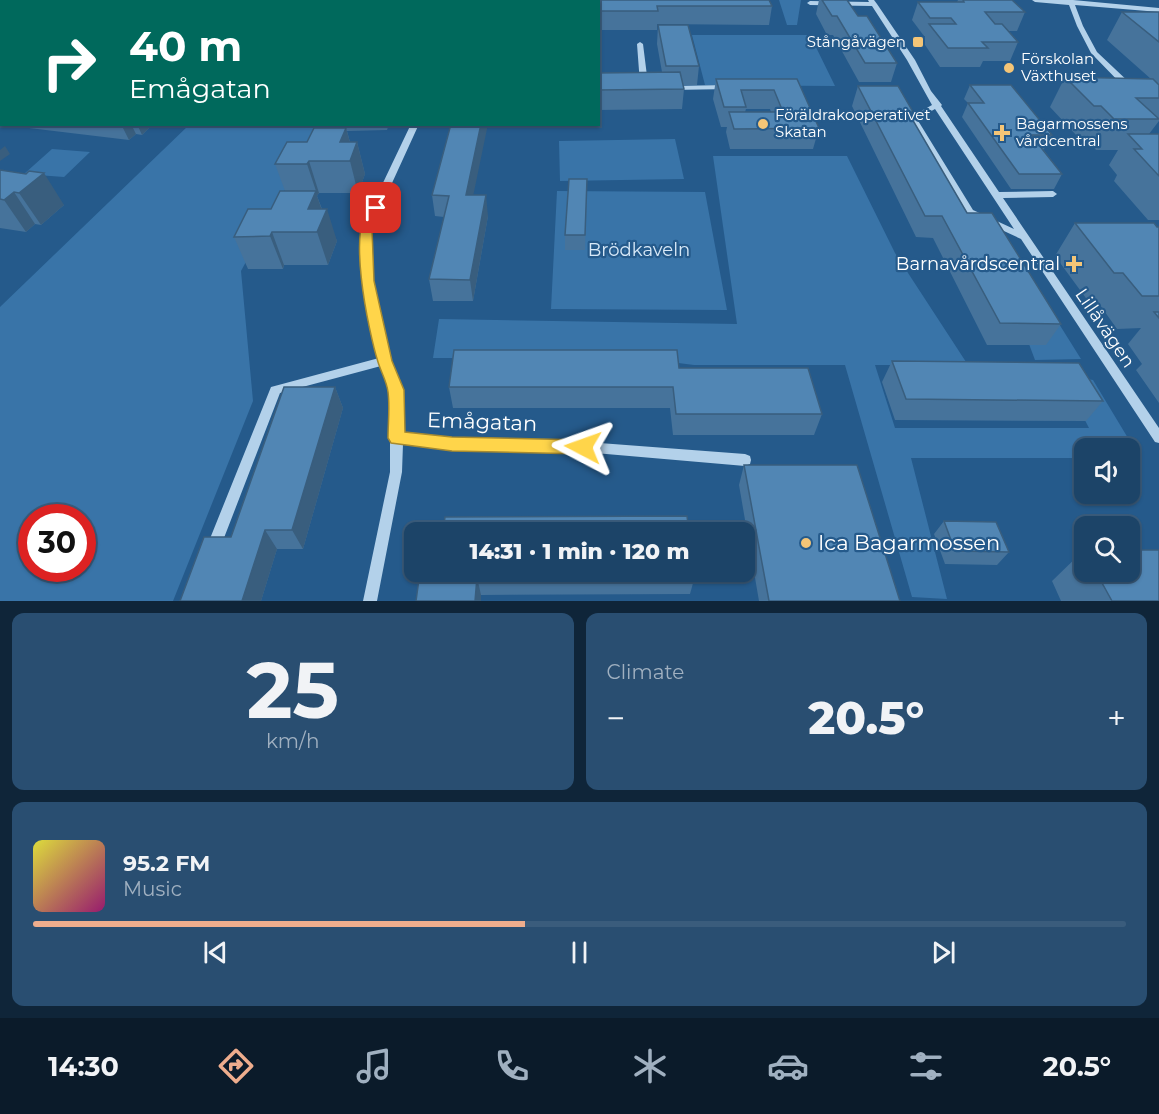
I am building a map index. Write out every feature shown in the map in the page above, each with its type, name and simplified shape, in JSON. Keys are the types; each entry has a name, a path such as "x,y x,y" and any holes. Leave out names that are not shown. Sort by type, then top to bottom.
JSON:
{"street":[{"path":"1035,0 1070,1 1159,10"},
{"path":"1070,1 1094,53 1136,94"},
{"path":"810,3 873,2"},
{"name":"Lillåvägen","path":"873,2 996,195 1159,438"},
{"path":"640,44 640,84 653,86"},
{"path":"663,87 695,89 727,87"},
{"path":"938,105 913,118 970,212 1024,237"},
{"path":"370,601 396,472 397,438 396,390 385,361 367,281 366,229 414,126"},
{"path":"996,195 1053,194"},
{"path":"205,568 275,390 385,361"},
{"name":"Emågatan","path":"397,438 452,444 560,445 745,460"}],"green space":[{"path":"779,0 801,0 797,25 787,25"},
{"path":"692,35 810,35 835,86 705,85"},
{"path":"188,126 319,126 241,271 253,401 173,601 0,601 0,307"},
{"path":"675,139 684,179 560,181 559,141"},
{"path":"52,149 90,152 64,177 24,174"},
{"path":"713,156 847,156 895,253 968,365 875,365 895,428 1089,428 1061,374 1093,380 1128,438 1074,438 1074,458 911,458 947,599 912,597 845,365 694,365 639,358 433,358 439,319 737,324"},
{"name":"Brödkaveln","path":"557,191 705,192 727,310 551,309"},
{"path":"1004,236 1081,359 1035,360 1029,344"}],"building":[{"path":"600,0 769,0 772,6 657,6 658,11 600,11"},
{"path":"822,0 847,0 858,16 867,16 897,63 865,63 837,16 832,16"},
{"path":"963,0 1012,0 1025,12 985,12 995,24 1002,24 1018,42 982,42 988,48 948,48 929,24 956,24 951,18 930,18 918,2 964,2"},
{"path":"1122,12 1159,12 1159,42"},
{"path":"658,25 688,25 699,66 666,66"},
{"path":"680,72 684,89 600,90 600,73"},
{"path":"1065,77 1153,79 1159,85 1159,98 1136,98 1159,119 1114,119 1101,106 1094,106"},
{"path":"716,79 797,79 819,128 734,129 729,112 783,112 774,90 741,90 746,107 724,107"},
{"path":"970,85 1011,85 1052,135 1031,135 1062,174 1019,174 968,103 984,103"},
{"path":"858,86 898,86 913,112 908,112 967,213 992,213 1061,324 1000,323 942,216 925,216"},
{"path":"450,126 481,126 466,195 486,195 470,280 429,279 449,196 432,195"},
{"path":"314,128 346,128 340,142 357,142 350,161 275,164 287,142 307,142"},
{"path":"1128,134 1159,134 1159,176 1134,149 1142,149"},
{"path":"0,170 26,174 29,171 44,173 19,193 14,192 4,200 0,199"},
{"path":"569,179 587,179 585,235 565,235"},
{"path":"280,191 316,191 308,209 327,209 317,232 272,232 270,236 234,237 248,209 271,209"},
{"path":"1075,223 1154,223 1159,227 1159,296 1142,296 1123,273 1114,273"},
{"path":"454,350 677,350 679,368 808,368 822,414 676,414 673,387 449,387"},
{"path":"892,361 1079,363 1103,401 906,399"},
{"path":"284,387 335,387 292,530 265,530 242,601 180,601 204,537 231,537"},
{"name":"Ica Bagarmossen","path":"744,465 857,465 900,601 769,601"},
{"path":"687,516 688,522 444,522 445,517"},
{"path":"944,521 996,522 1009,552 955,551"},
{"path":"1140,550 1159,550 1159,601 1112,601 1102,582 1140,582"},
{"path":"419,582 477,582 475,601 416,601"}],"place":[{"name":"Stångåvägen","path":"918,42"},
{"name":"Förskolan Växthuset","path":"1009,68"},
{"name":"Föräldrakooperativet Skatan","path":"763,124"},
{"name":"Bagarmossens vårdcentral","path":"1002,133"},
{"name":"Barnavårdscentral","path":"1074,264"},
{"name":"Ica Bagarmossen","path":"806,543"}],"route":[{"path":"376,208 366,229 367,281 385,361 396,390 397,438 452,444 583,447"}]}
